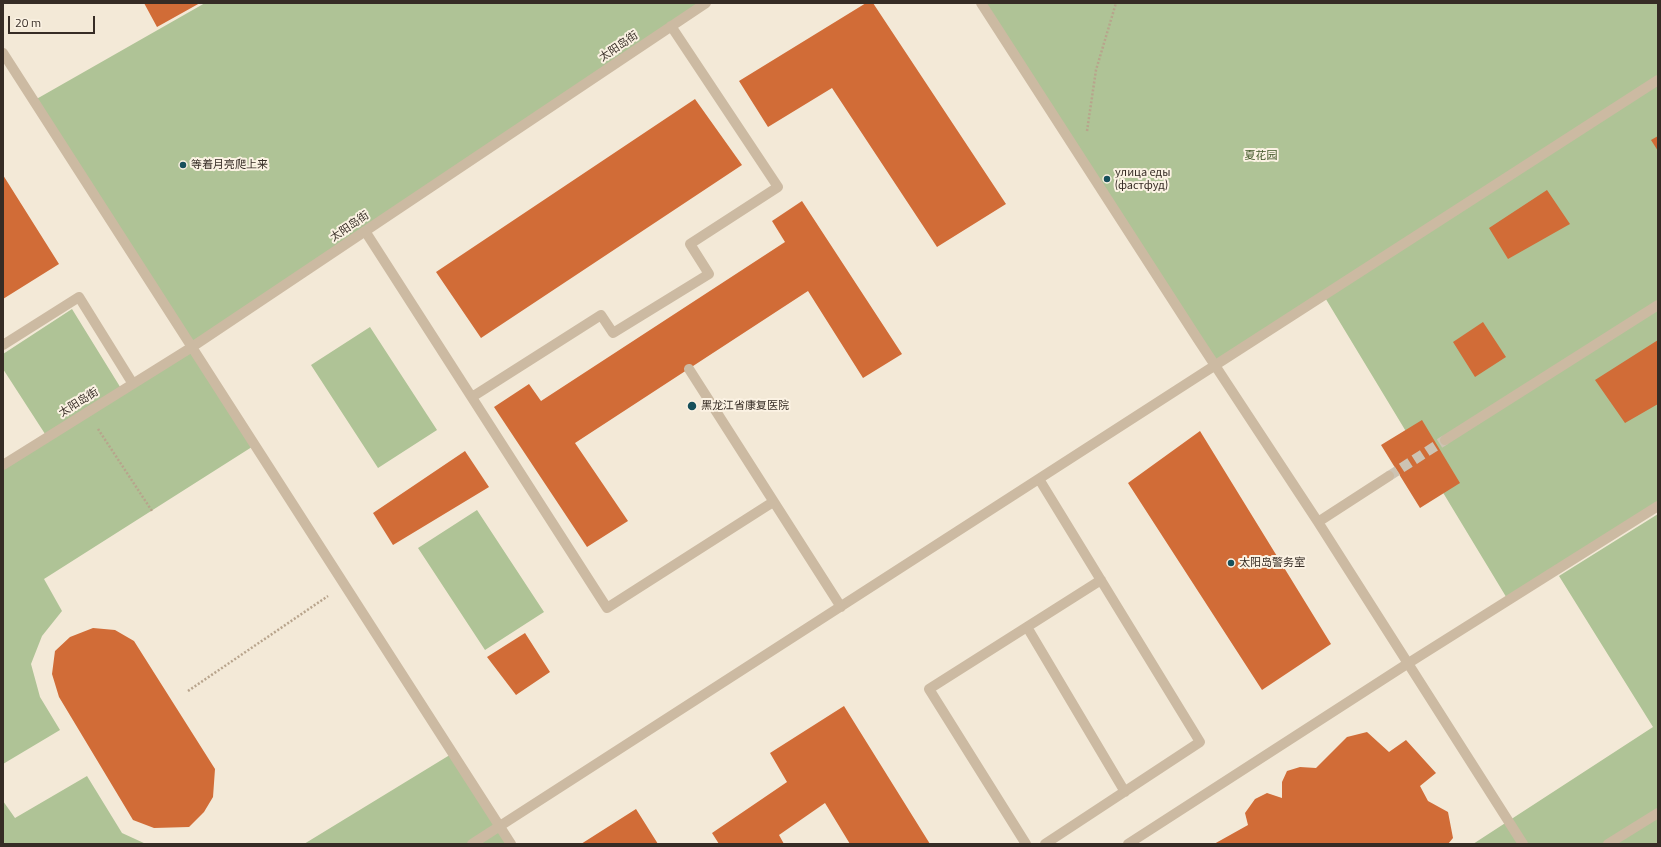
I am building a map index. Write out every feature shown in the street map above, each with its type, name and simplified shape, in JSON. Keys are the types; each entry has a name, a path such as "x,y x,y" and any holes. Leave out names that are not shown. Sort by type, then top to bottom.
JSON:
{"street":[{"name":"太阳岛街","path":"3,465 192,347 706,3"},
{"path":"981,3 1215,366 1318,522 1523,844"},
{"path":"472,398 601,315 613,333 709,274 690,244 778,187 671,26"},
{"path":"3,53 511,844"},
{"path":"472,844 1658,80"},
{"path":"365,231 607,608 773,502"},
{"path":"3,345 79,297 133,384"},
{"path":"1445,440 1658,305"},
{"path":"689,369 841,607"},
{"path":"1318,522 1389,476"},
{"path":"1039,479 1200,742 1045,844"},
{"path":"1128,844 1407,664 1658,506"},
{"path":"1026,844 929,689 1101,580"},
{"path":"1027,627 1125,792"},
{"path":"1608,844 1658,813"}],"path":[{"path":"1083,161 1096,70 1116,3"},
{"path":"86,412 152,511"},
{"path":"188,691 345,585"}],"green space":[{"path":"205,3 700,3 192,347 255,445 44,579 62,611 42,636 31,664 40,697 60,730 3,764 3,465 47,437 3,369 3,354 72,309 122,390 191,347 33,101"},
{"name":"夏花园","path":"981,3 1658,3 1658,506 1508,600 1324,296 1215,366"},
{"path":"370,327 437,430 378,468 311,365"},
{"path":"477,510 544,612 485,650 418,548"},
{"path":"1658,514 1658,844 1473,844 1653,727 1559,576"},
{"path":"453,753 511,844 304,844"},
{"path":"87,776 122,833 146,844 3,844 3,801 15,818"}],"building":[{"path":"144,3 200,3 157,27"},
{"path":"866,3 873,3 1006,204 937,247 832,88 768,127 739,81"},
{"path":"695,99 742,165 481,338 436,272"},
{"path":"1658,136 1658,151 1651,140"},
{"path":"3,175 59,264 3,299"},
{"path":"1547,190 1570,224 1508,259 1489,228"},
{"path":"802,201 902,354 863,378 808,291 575,443 628,521 587,547 494,407 529,384 541,401 785,242 772,221"},
{"path":"1483,322 1506,357 1475,377 1453,342"},
{"path":"1658,340 1658,404 1625,423 1595,380"},
{"path":"1422,420 1460,483 1420,508 1381,445"},
{"name":"太阳岛警务室","path":"1200,431 1331,644 1262,690 1128,483"},
{"path":"465,451 489,487 393,545 373,513"},
{"path":"93,628 115,630 134,641 215,769 213,797 204,812 189,827 154,828 133,820 59,697 52,674 55,651 70,637"},
{"path":"525,633 550,672 516,695 487,657"},
{"path":"844,706 930,844 850,844 825,803 779,835 784,844 719,844 712,833 787,782 770,753"},
{"path":"1367,732 1389,752 1406,740 1436,773 1420,786 1428,801 1448,812 1453,838 1448,844 1214,844 1248,825 1245,813 1255,799 1267,793 1282,798 1282,782 1287,771 1300,767 1316,768 1347,737"},
{"path":"636,809 658,844 581,844"}],"tunnel":[{"path":"1389,476 1445,440"}],"place":[{"name":"等着月亮爬上来","path":"183,165"},
{"name":"улица еды (фастфуд)","path":"1107,179"},
{"name":"黑龙江省康复医院","path":"692,406"},
{"name":"太阳岛警务室","path":"1231,563"}]}
